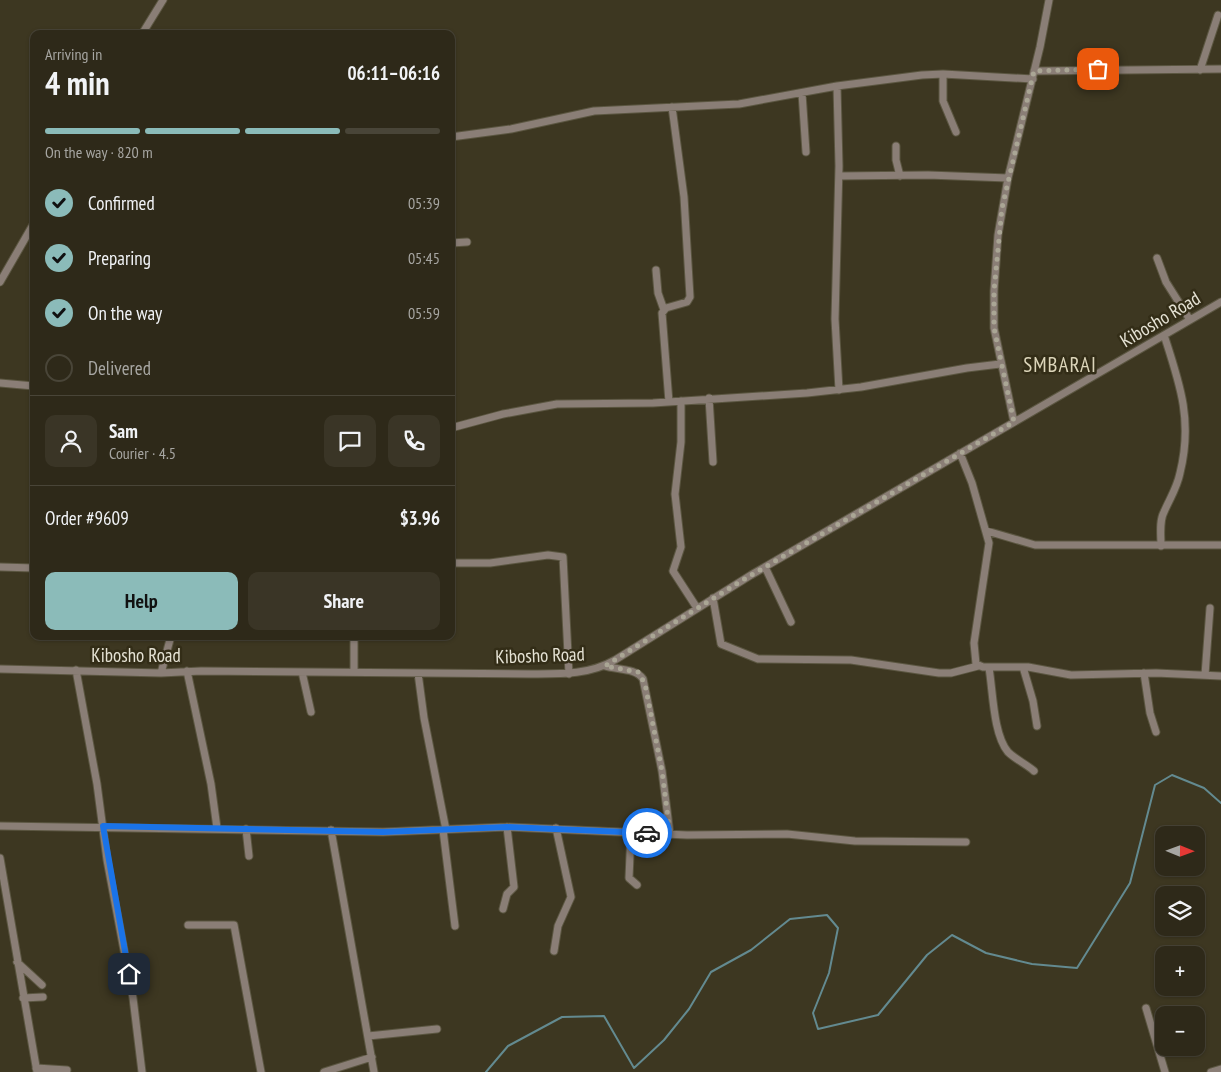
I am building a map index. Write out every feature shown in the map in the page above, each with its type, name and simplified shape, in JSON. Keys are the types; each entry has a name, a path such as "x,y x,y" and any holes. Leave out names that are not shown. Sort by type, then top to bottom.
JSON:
{"street":[{"path":"144,30 163,0"},
{"path":"1014,422 1000,364 994,328 994,291 998,235 1008,178 1049,0"},
{"path":"1200,70 1218,15"},
{"path":"455,137 511,129 594,111 730,105 837,86 943,74 1033,75 1116,68 1221,69"},
{"path":"943,74 943,101 956,132"},
{"path":"837,86 839,176 835,291 839,390"},
{"path":"802,93 806,152"},
{"path":"664,310 687,302 690,297 684,198 672,107"},
{"path":"896,146 896,160 900,176"},
{"path":"839,176 1008,178"},
{"path":"0,282 30,230"},
{"path":"455,243 467,242"},
{"path":"1157,258 1166,282 1190,320"},
{"path":"656,270 658,293 664,310 662,316 669,402"},
{"name":"Kibosho Road","path":"0,669 161,673 568,674 605,666 765,567 1221,302"},
{"path":"1161,546 1162,520 1176,488 1185,450 1186,435 1185,404 1164,335"},
{"path":"455,427 503,414 558,404 669,402 839,390 1000,364"},
{"path":"0,383 30,386"},
{"path":"710,398 713,462"},
{"path":"681,401 681,442 675,494 681,547 674,570 697,608"},
{"path":"960,453 987,531 988,551 974,643 974,659 978,666"},
{"path":"987,531 1035,545 1221,545"},
{"path":"455,563 490,563 548,555 563,557 568,674"},
{"path":"0,567 30,568"},
{"path":"765,567 791,622"},
{"path":"713,598 721,644 758,659 851,660 939,673 951,673 978,666 989,668 1023,667 1071,675 1144,673 1221,676"},
{"path":"1205,675 1210,608"},
{"path":"161,673 170,640"},
{"path":"354,640 354,672"},
{"path":"605,666 615,670 634,671 643,679 662,771 670,834"},
{"path":"1023,667 1033,701 1037,726"},
{"path":"989,668 996,725 1002,744 1016,758 1034,770"},
{"path":"76,670 133,998 142,1072"},
{"path":"188,672 211,784 217,828"},
{"path":"302,672 311,712"},
{"path":"418,673 444,830 455,926"},
{"path":"1144,673 1150,713 1156,732"},
{"path":"0,826 246,828 383,832 507,827 670,834 787,834 855,841 966,842"},
{"path":"503,909 507,894 514,887 507,827"},
{"path":"246,828 249,856"},
{"path":"554,951 558,926 571,897 556,828"},
{"path":"331,830 374,1072"},
{"path":"631,832 629,878 637,885"},
{"path":"0,858 36,1070 67,1070"},
{"path":"0,904 6,898"},
{"path":"188,925 234,925 261,1072"},
{"path":"17,962 42,985"},
{"path":"23,998 43,997"},
{"path":"1146,1008 1165,1072"},
{"path":"368,1036 437,1029"},
{"path":"324,1072 372,1057"},
{"path":"1211,1072 1221,1069"}],"waterway":[{"path":"486,1072 508,1046 562,1017 604,1016 634,1068 664,1040 689,1009 711,972 751,950 790,919 827,915 838,928 829,973 813,1013 818,1029 878,1015 927,955 952,935 986,953 1032,964 1077,968 1130,883 1155,785 1172,775 1204,788 1221,803"}],"way so far":[{"path":"647,833 670,834 662,771 645,684 638,672 615,670 605,666 741,581 844,522 920,475 1014,422 1000,364 994,328 994,291 998,235 1008,178 1034,71 1098,69"}],"district":[{"name":"SMBARAI","path":"1060,364"}],"route":[{"path":"129,974 107,860 103,826 383,832 507,827 647,833"}]}
